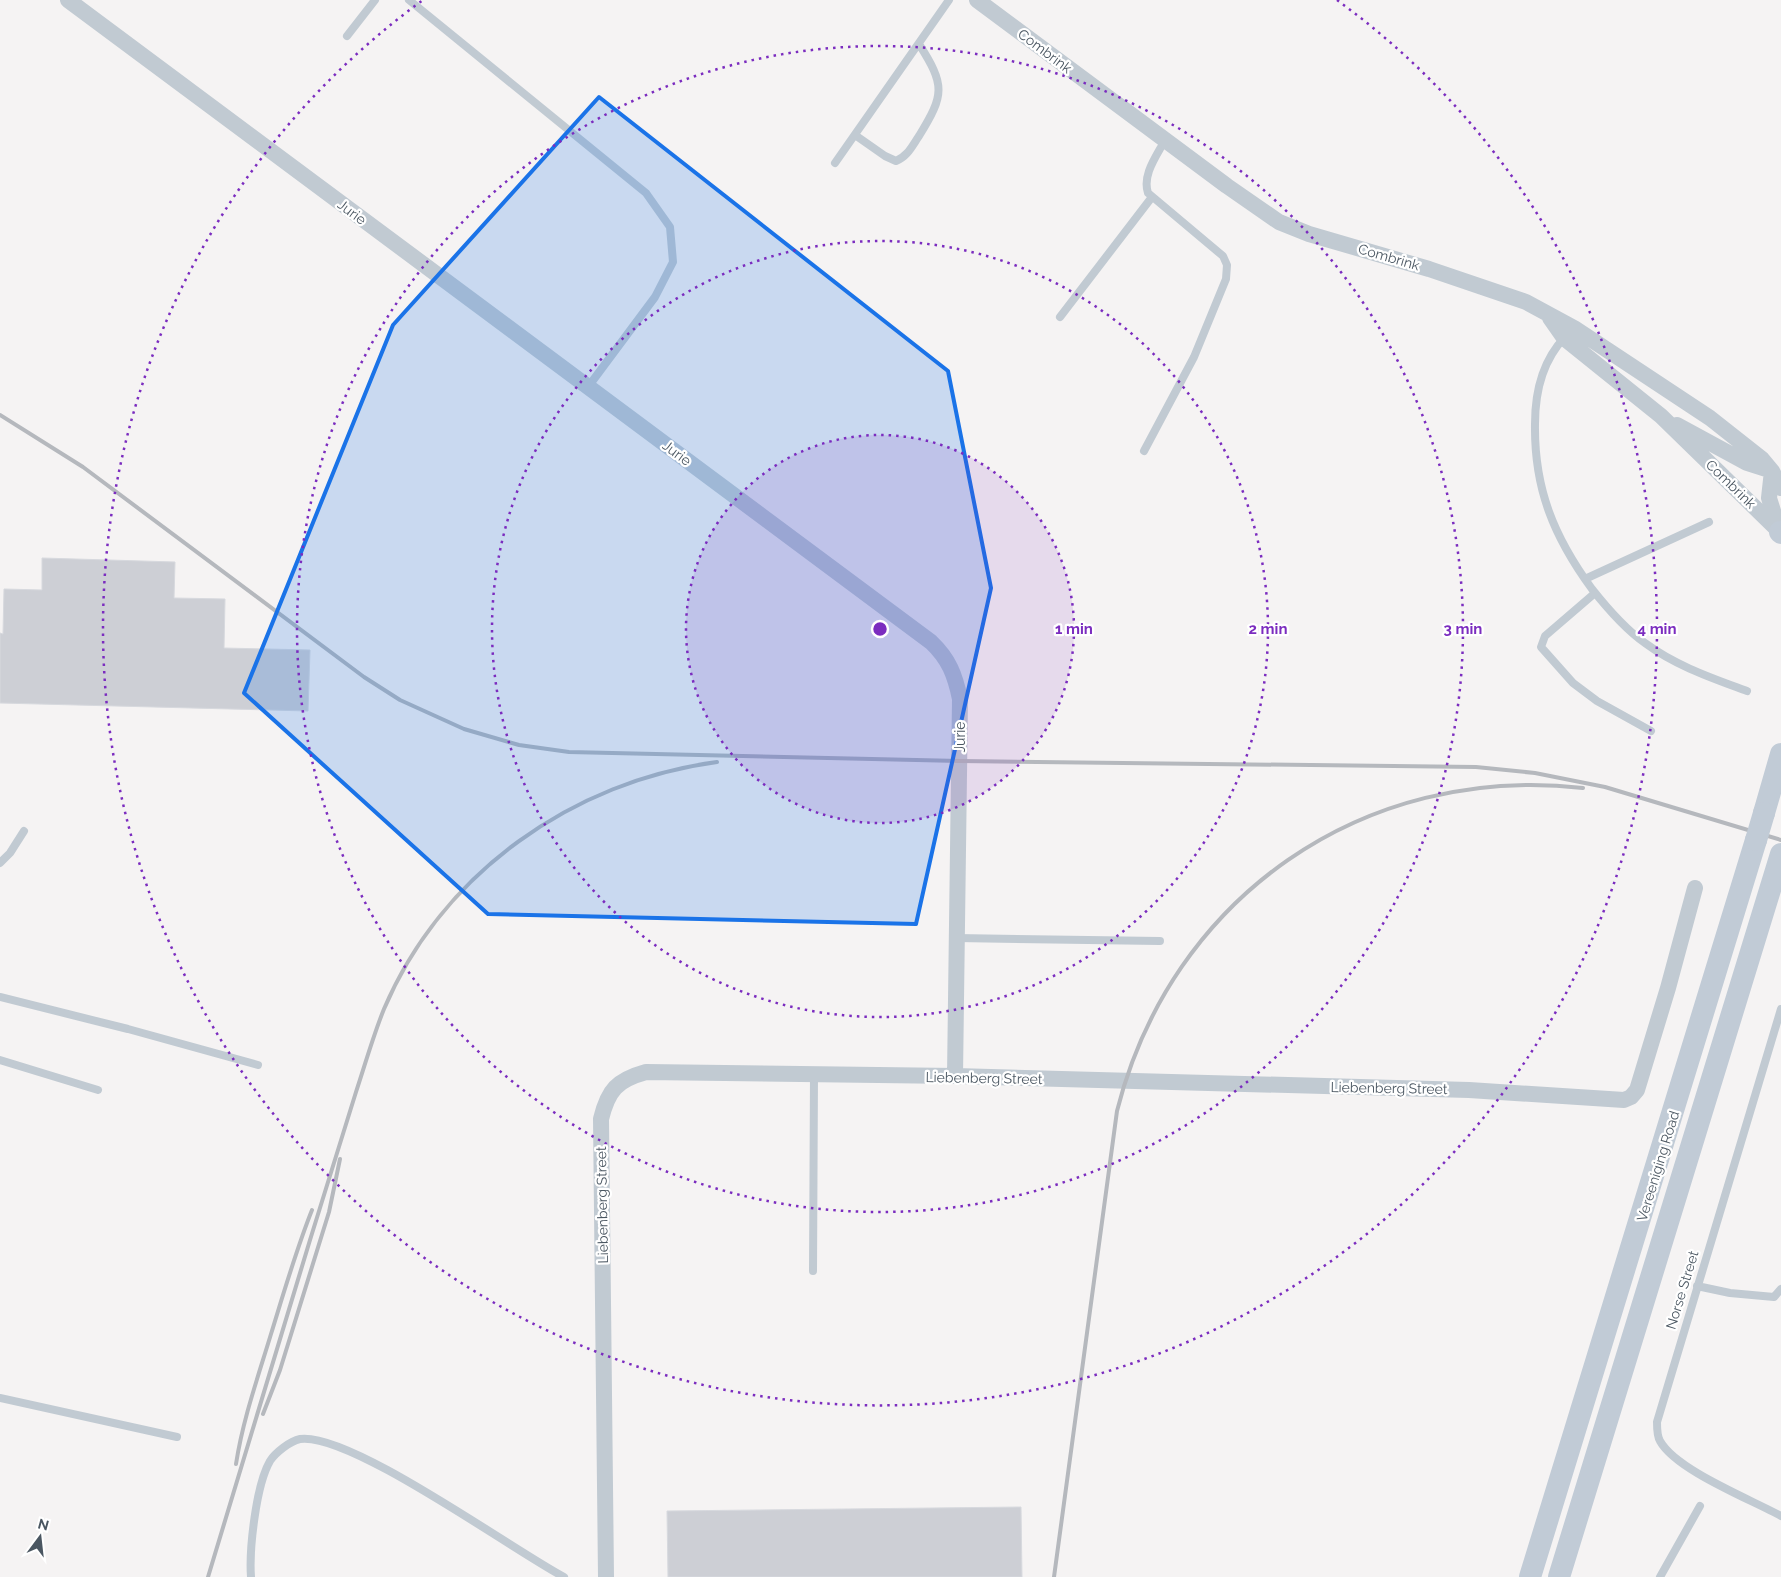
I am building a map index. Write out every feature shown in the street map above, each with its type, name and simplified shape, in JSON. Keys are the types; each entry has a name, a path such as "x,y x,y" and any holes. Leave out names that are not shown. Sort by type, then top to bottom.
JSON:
{"main road":[{"name":"Vereeniging Road","path":"1530,1577 1781,754"},
{"name":"Vereeniging Road","path":"1559,1577 1781,854"}],"street":[{"name":"Jurie","path":"68,0 942,652 951,666 960,699 955,1076"},
{"name":"Combrink","path":"977,0 1279,222 1309,234 1429,269 1526,302 1549,316 1660,416 1781,533"},
{"path":"1569,333 1710,418 1777,470 1781,488"},
{"path":"1660,416 1747,463 1777,470"},
{"path":"1698,436 1710,418"},
{"path":"1777,470 1769,498 1781,533"},
{"name":"Liebenberg Street","path":"606,1577 601,1119 605,1102 616,1085 630,1076 646,1072 955,1076 1470,1090 1624,1100 1631,1097 1637,1090 1668,988 1695,888"}],"lane":[{"path":"346,36 375,0"},
{"path":"409,0 646,193 670,227 673,262 660,288 588,387"},
{"path":"835,163 949,0"},
{"path":"855,135 885,156 896,161 905,157 934,112 940,92 935,70 919,44"},
{"path":"1144,451 1194,357 1226,279 1226,265 1223,256 1148,193 1145,184 1147,174 1165,140"},
{"path":"1060,318 1152,197"},
{"path":"1569,333 1557,345 1544,368 1538,387 1535,435 1537,473 1547,509 1557,534 1572,562 1607,607 1644,643 1691,671 1748,691"},
{"path":"1585,579 1709,522"},
{"path":"1596,593 1545,636 1541,648 1573,683 1597,701 1651,731"},
{"path":"0,863 10,853 24,831"},
{"path":"956,938 1160,941"},
{"path":"0,997 128,1029 258,1065"},
{"name":"Norse Street","path":"1781,1008 1656,1422 1658,1439 1668,1452 1684,1465 1781,1516"},
{"path":"0,1060 98,1090"},
{"path":"813,1271 814,1075"},
{"path":"1696,1286 1761,1297 1774,1297 1781,1290"},
{"path":"0,1398 177,1437"},
{"path":"251,1577 250,1557 258,1502 270,1461 282,1449 299,1439 322,1441 394,1473 518,1551 564,1577"},
{"path":"1660,1577 1700,1506"}],"highlighted area":[{"path":"599,97 948,371 991,588 916,924 488,914 244,693 393,325"}],"building":[{"path":"42,558 175,562 174,598 225,599 224,648 310,650 308,711 0,703 0,633 3,634 4,589 42,590"},
{"path":"1021,1507 1022,1577 668,1577 667,1511"}],"railway":[{"path":"0,415 83,467 364,677 400,700 464,729 519,745 569,752 960,761 1476,767 1535,773 1605,787 1781,840"},
{"path":"208,1577 369,1050 384,1009 409,960 440,916 477,876 518,842 564,813 612,789 664,772 717,762"},
{"path":"1054,1577 1117,1111 1144,1035 1182,967 1230,908 1288,860 1354,823 1425,798 1502,786 1583,788"},
{"path":"263,1414 280,1370 329,1212 340,1159"},
{"path":"236,1464 256,1382 290,1271 312,1210"}]}
